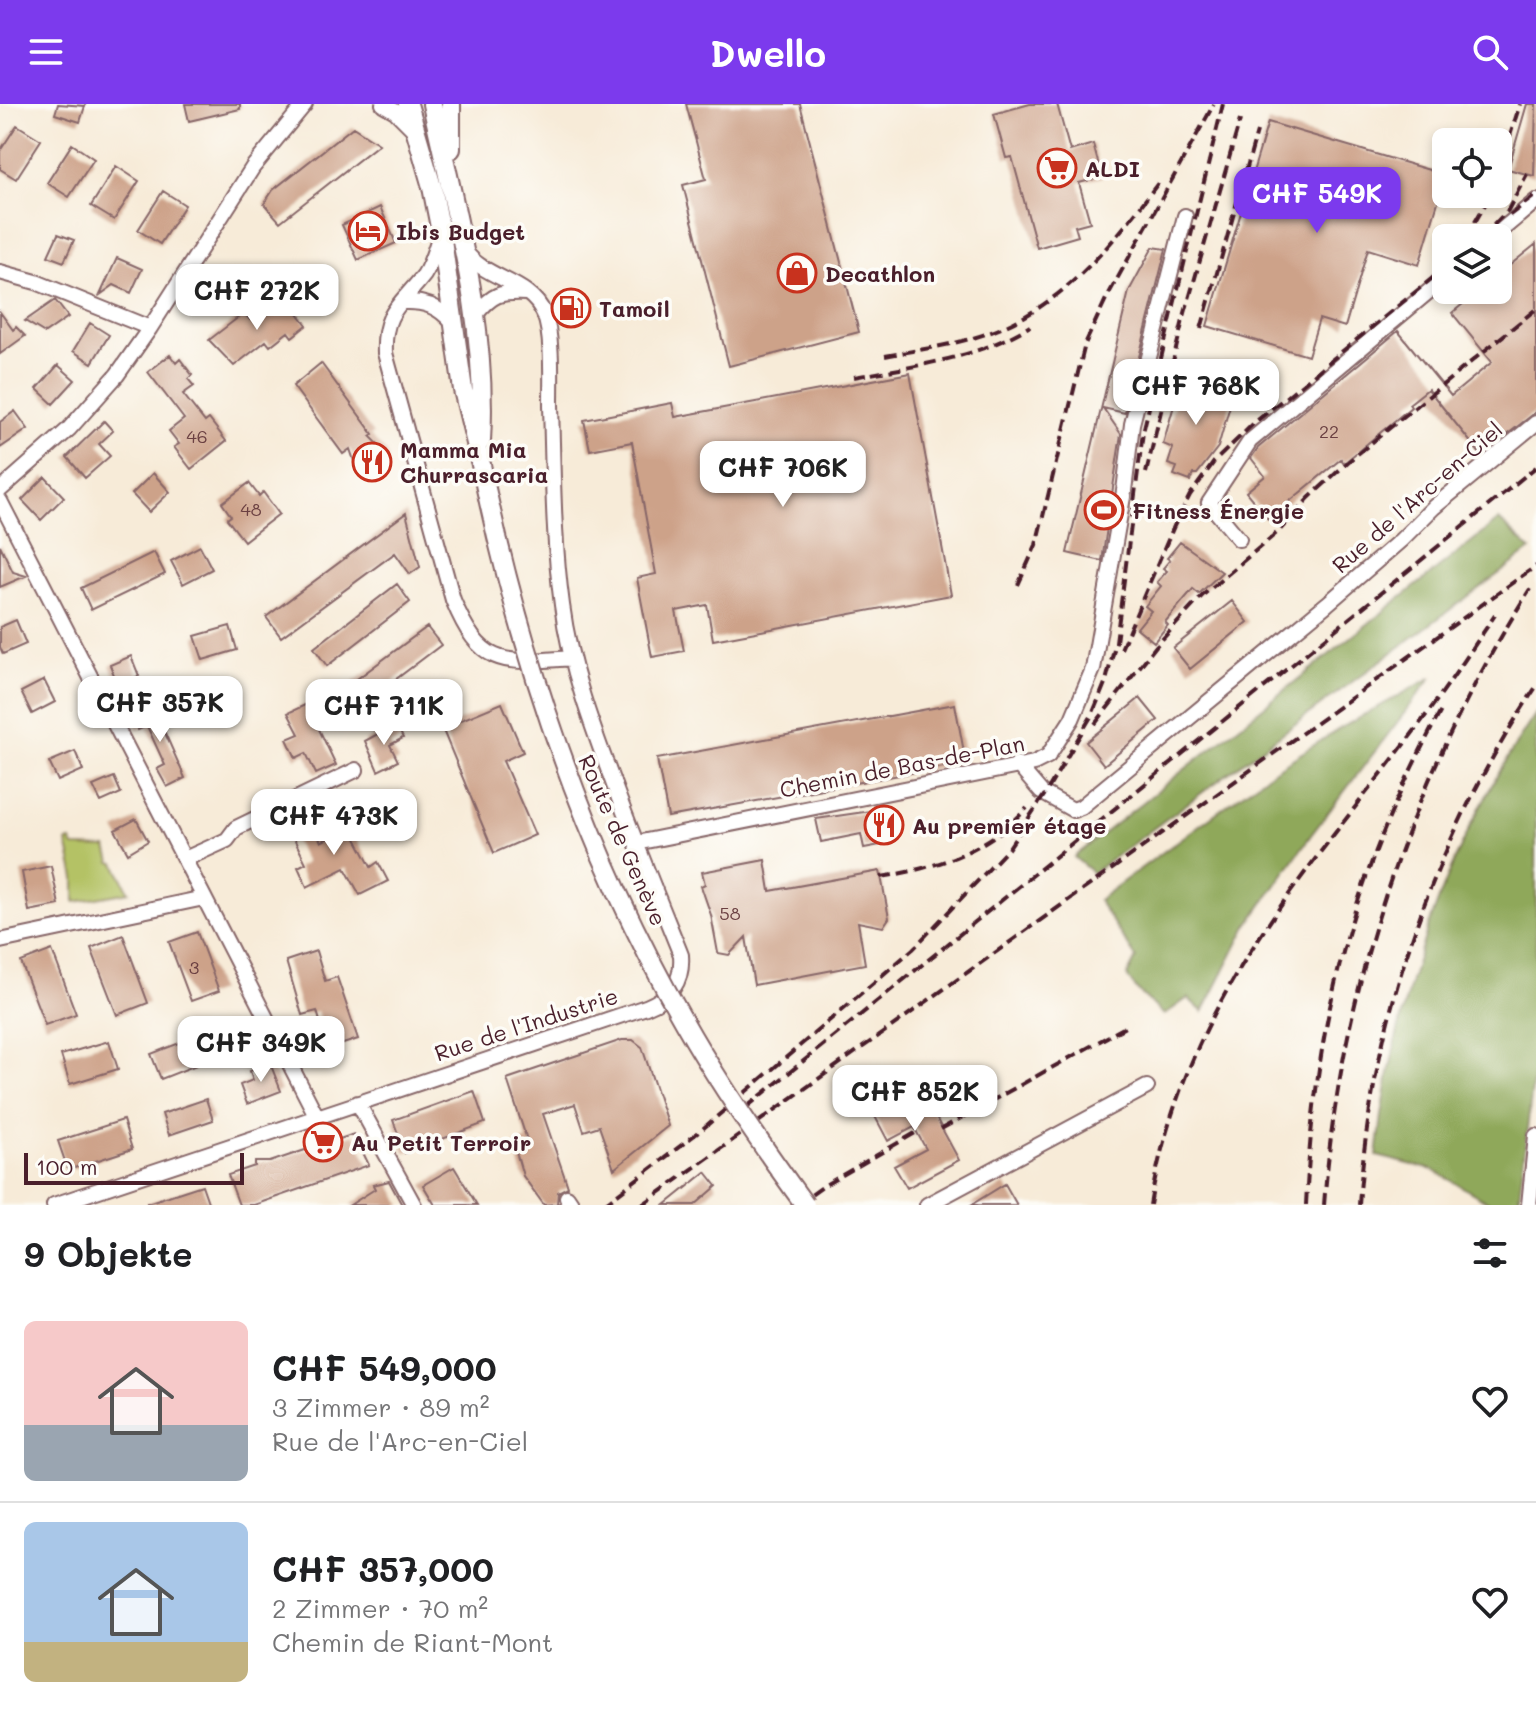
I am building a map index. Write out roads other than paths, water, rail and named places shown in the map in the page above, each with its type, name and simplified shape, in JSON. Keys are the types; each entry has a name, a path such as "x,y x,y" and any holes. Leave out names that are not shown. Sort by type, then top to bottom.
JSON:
{"main road":[{"name":"Route de Genève","path":"408,104 450,230 462,247 476,314 484,397 480,460"},
{"name":"Route de Genève","path":"432,104 450,230 452,322 463,390 511,598 536,686 564,768 647,955 723,1087 805,1205"},
{"path":"450,230 451,104"}],"street":[{"path":"0,490 69,429 117,375 253,167 300,106 317,104"},
{"path":"383,104 405,120 421,143"},
{"path":"1509,224 1536,201"},
{"name":"Chemin de Bas-de-Plan","path":"636,843 1043,761 1048,756 1072,719 1093,669 1124,491 1132,424 1185,216"},
{"path":"450,230 425,273 391,313 385,325 385,353 453,600 465,628 484,650 506,661 572,658"},
{"name":"Rue de l'Industrie","path":"54,1205 95,1198 317,1117 646,1007 660,1002 679,982 681,955 597,741 572,658 559,578 551,370 546,320 539,305 526,293 480,267 462,247"},
{"path":"0,272 36,282 150,328"},
{"path":"1239,539 1209,503 1250,441 1432,289"},
{"path":"476,314 494,295 526,293"},
{"path":"403,302 428,304 443,312 452,322"},
{"name":"Rue de l'Arc-en-Ciel","path":"1017,764 1041,792 1073,810 1090,801 1327,604 1434,507 1536,423"},
{"path":"0,501 317,1117"},
{"path":"185,859 227,840 236,828 356,770"},
{"path":"0,941 204,898"},
{"path":"927,1205 1147,1087"},
{"path":"358,1103 414,1205"},
{"path":"1529,1205 1536,1136"}],"railway":[{"path":"1018,585 1036,545 1085,344 1106,299 1214,104"},
{"path":"603,1205 700,1131 913,949 1008,849 1092,715 1106,681 1116,642 1143,432 1223,104"},
{"path":"1512,129 1520,104"},
{"path":"1146,473 1183,320 1240,120"},
{"path":"1201,329 1257,132"},
{"path":"1494,224 1508,210 1527,174"},
{"path":"885,356 971,339 1024,317 1048,302 1109,245 1161,179"},
{"path":"1510,215 1536,195"},
{"path":"1474,224 1483,208"},
{"path":"1121,649 1174,526 1190,495 1214,462 1254,423 1432,278"},
{"path":"1095,724 1156,646 1203,595 1279,531 1349,461 1536,309"},
{"path":"854,377 967,354 1030,326"},
{"path":"732,1119 1536,467"},
{"path":"642,1205 1536,566"},
{"path":"1324,1205 1333,1123 1347,1042 1389,884 1417,808 1450,733 1530,589"},
{"path":"1150,1205 1166,1134 1189,1069 1217,1009 1286,898 1423,720 1495,615"},
{"path":"1359,1205 1366,1136 1378,1068 1393,1000 1413,935 1466,808 1499,746 1536,687"},
{"path":"1306,1205 1319,1072 1344,948 1384,829 1442,709"},
{"path":"881,877 960,855 996,835 1027,808"},
{"path":"941,1129 1127,1026"},
{"path":"797,1205 825,1185 917,1132"}],"place":[{"name":"ALDI","path":"1057,168"},
{"name":"Ibis Budget","path":"368,231"},
{"name":"Decathlon","path":"797,273"},
{"name":"Tamoil","path":"571,308"},
{"name":"Mamma Mia Churrascaria","path":"372,462"},
{"name":"Fitness Énergie","path":"1104,510"},
{"name":"Au premier étage","path":"884,825"},
{"name":"Au Petit Terroir","path":"323,1142"}]}
